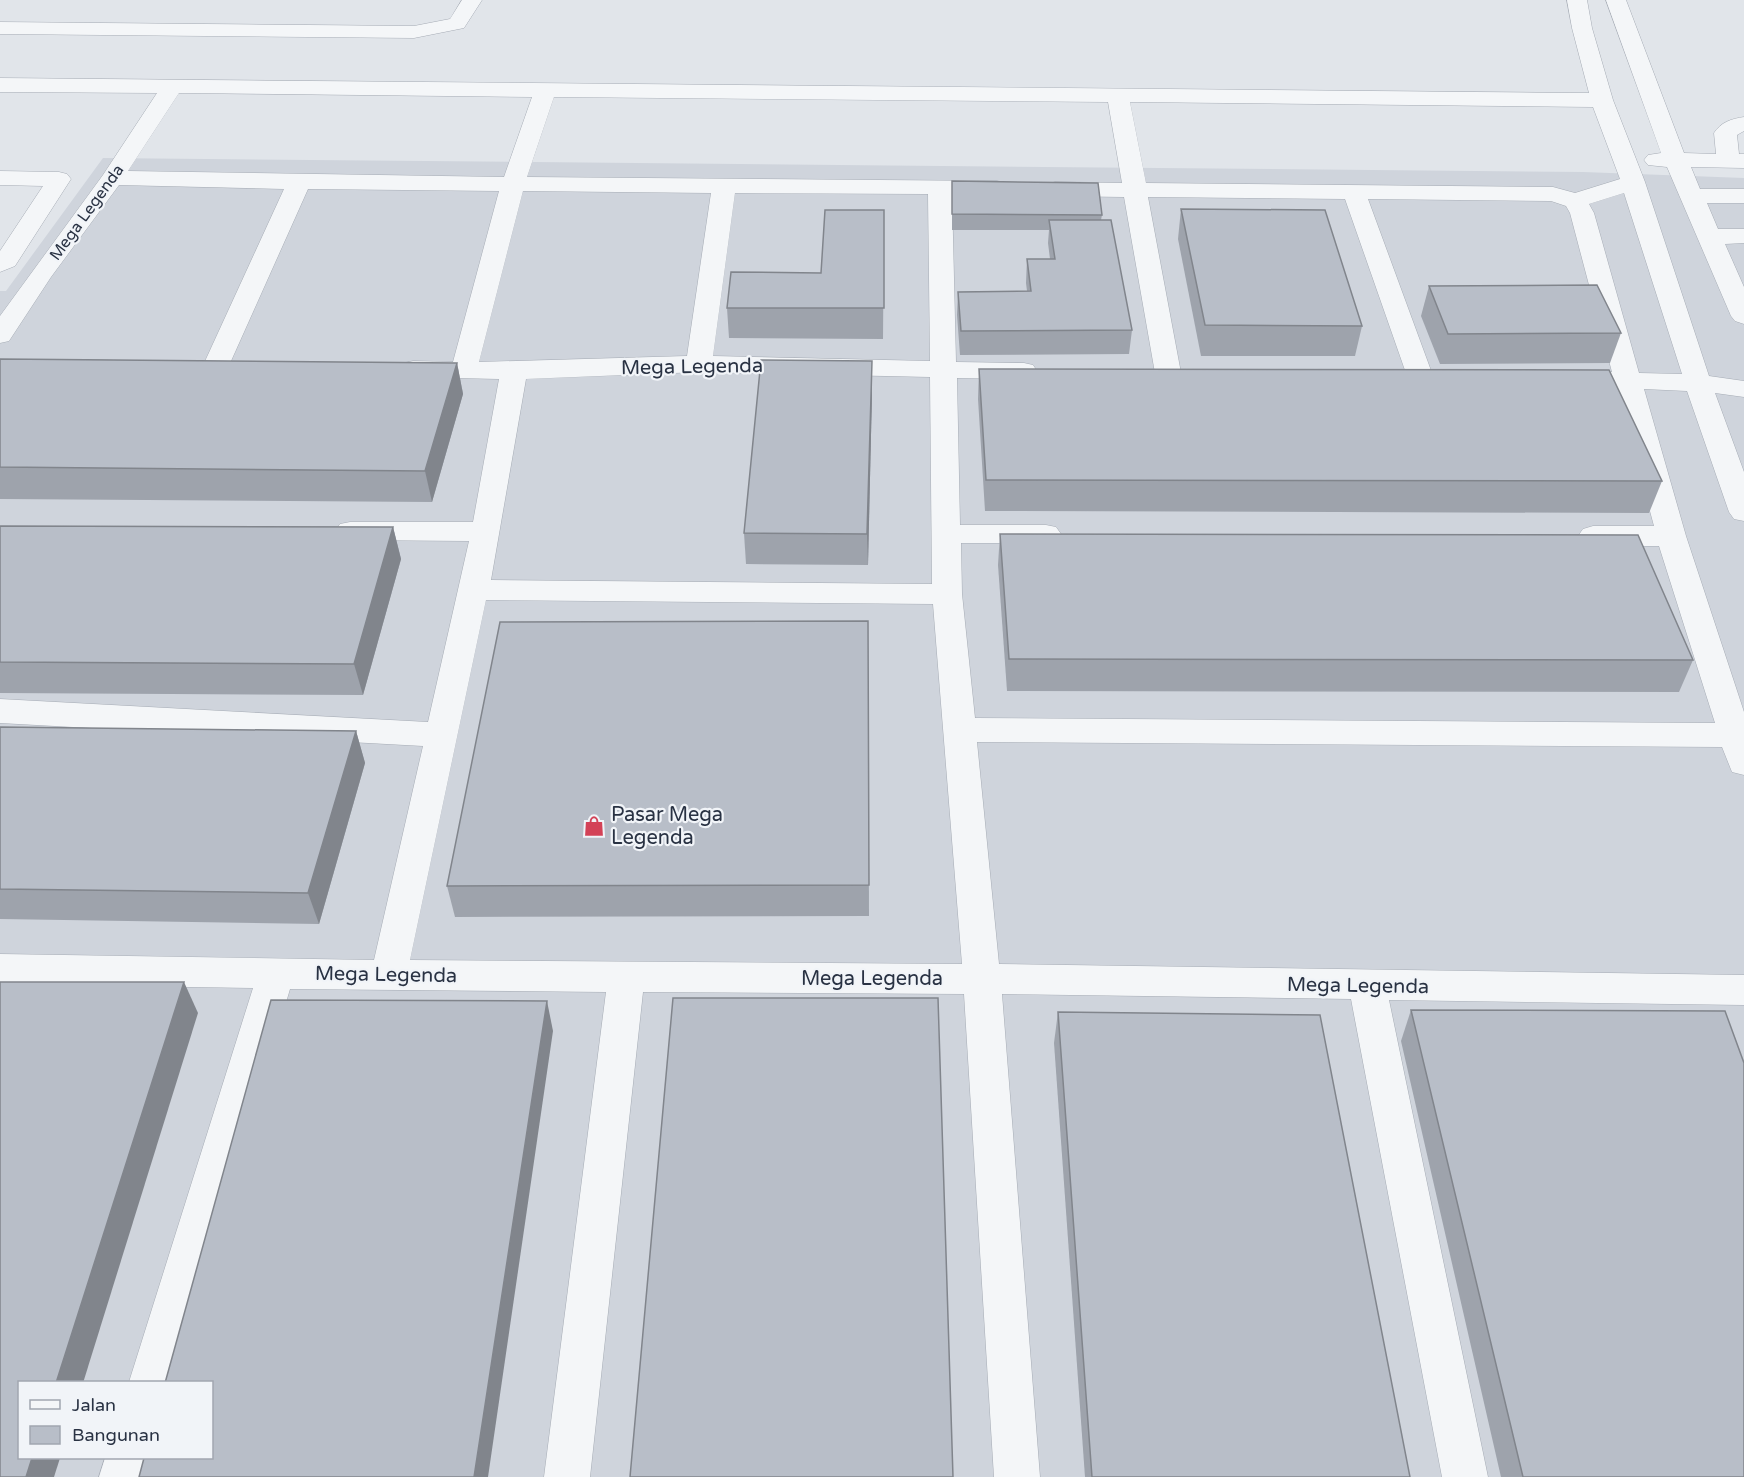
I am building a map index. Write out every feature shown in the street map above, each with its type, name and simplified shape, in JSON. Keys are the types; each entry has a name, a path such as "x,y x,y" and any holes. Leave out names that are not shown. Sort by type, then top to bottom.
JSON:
{"street":[{"path":"0,28 414,32 457,24 472,0"},
{"path":"1616,0 1676,160 1744,315"},
{"path":"1579,11 1625,24"},
{"path":"1579,11 1602,100 1629,171 1698,382 1744,512"},
{"path":"0,85 1602,100"},
{"name":"Mega Legenda","path":"0,335 41,274 112,178 171,88"},
{"path":"464,369 513,184 545,91"},
{"path":"1118,95 1133,189 1168,373"},
{"path":"1575,201 1629,171 1676,160 1736,161 1725,133 1735,125 1744,124"},
{"path":"0,178 59,179 6,261 0,265"},
{"path":"112,178 299,182 1553,194 1575,201 1582,213 1671,536 1740,749 959,730"},
{"path":"214,369 299,182"},
{"path":"699,364 724,185"},
{"path":"940,187 947,594 982,979 1017,1477"},
{"path":"1354,192 1420,376"},
{"path":"1692,196 1744,196"},
{"path":"1710,237 1744,236"},
{"name":"Mega Legenda","path":"392,369 514,371 699,364 1049,371"},
{"path":"389,974 486,532 514,371"},
{"path":"1583,380 1698,382 1744,389"},
{"path":"320,531 486,532"},
{"path":"946,534 1077,534"},
{"path":"1564,536 1671,536"},
{"path":"473,590 947,594"},
{"path":"0,711 441,735"},
{"name":"Mega Legenda","path":"0,969 982,979 1744,990"},
{"path":"152,1381 277,972"},
{"path":"567,1477 626,977"},
{"path":"1367,986 1465,1477"},
{"path":"122,1477 128,1459"}],"shaded area":[{"path":"103,158 1583,172 1744,178 1744,1477 0,1477 0,291 6,291"}],"building":[{"path":"952,181 1098,183 1102,215 952,214"},
{"path":"1181,209 1325,210 1362,326 1205,325"},
{"path":"825,210 884,210 884,308 727,308 731,272 821,273"},
{"path":"1049,220 1111,220 1132,330 961,331 958,292 1031,291 1027,259 1055,259"},
{"path":"1597,285 1621,333 1448,334 1429,286"},
{"path":"0,359 457,363 425,471 0,467"},
{"path":"761,360 872,361 867,534 744,533"},
{"path":"979,369 1609,370 1662,481 986,480"},
{"path":"0,526 393,527 354,664 0,662"},
{"path":"1000,534 1638,535 1693,660 1009,659"},
{"path":"868,621 869,885 447,886 500,622"},
{"path":"0,727 356,731 308,893 0,889"},
{"path":"0,982 184,982 57,1381 18,1381 18,1459 32,1459 26,1477 0,1477"},
{"path":"673,998 938,998 953,1477 630,1477"},
{"path":"271,1000 547,1001 474,1477 139,1477 144,1459 213,1459 213,1381 166,1381"},
{"path":"1411,1010 1725,1011 1744,1063 1744,1477 1523,1477"},
{"path":"1058,1012 1320,1015 1410,1477 1092,1477"}],"place":[{"name":"Pasar Mega Legenda","path":"594,826"}]}
